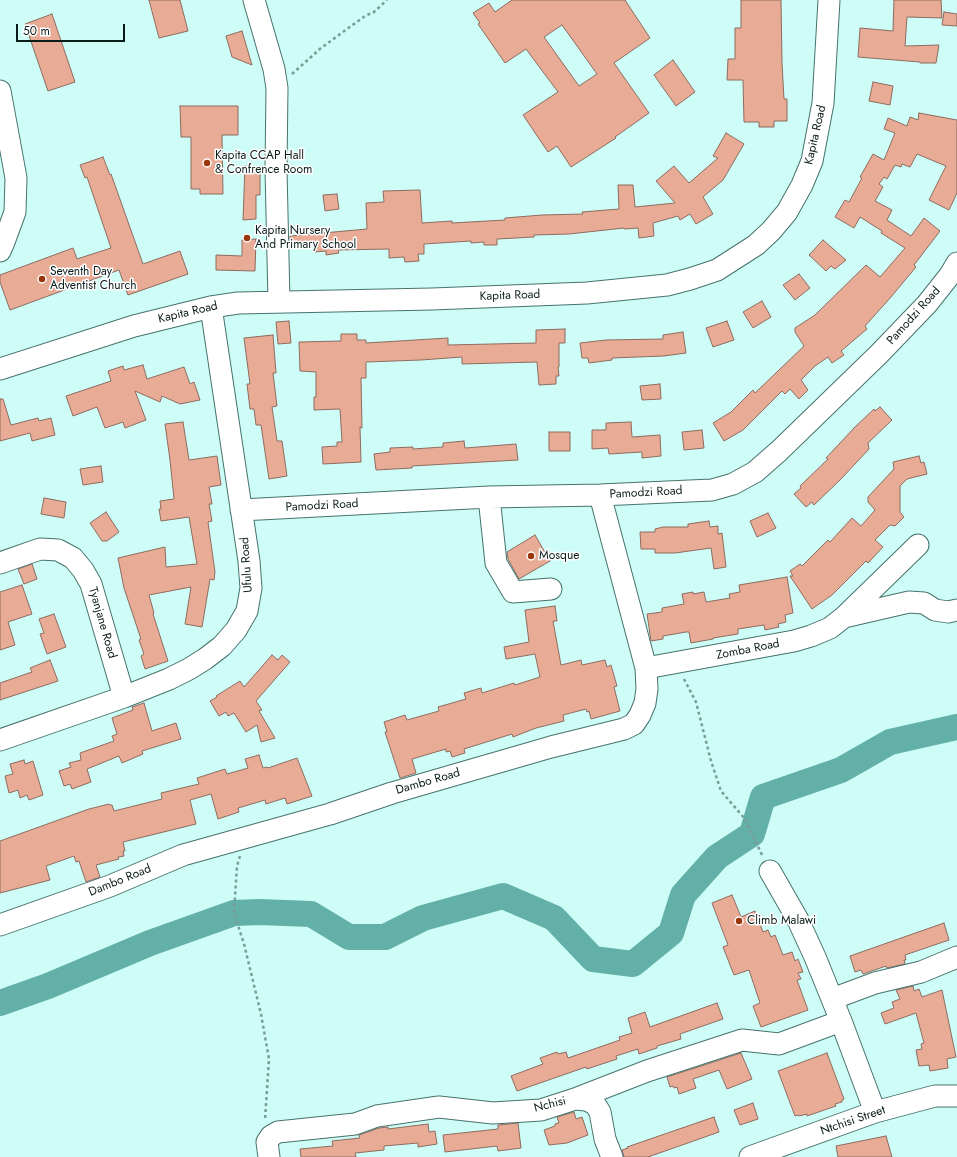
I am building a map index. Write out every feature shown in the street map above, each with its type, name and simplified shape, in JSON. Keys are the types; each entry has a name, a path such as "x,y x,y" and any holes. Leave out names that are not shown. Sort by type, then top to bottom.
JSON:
{"street":[{"path":"254,0 274,70 277,88 276,169 279,302"},
{"name":"Kapita Road","path":"0,369 134,326 211,307 238,303 432,299 587,293 667,285 717,270 756,245 771,231 787,212 802,185 812,160 823,103 829,0"},
{"path":"0,91 16,178 15,212 0,251"},
{"name":"Pamodzi Road","path":"241,510 489,497 600,495 712,490 733,484 755,472 779,452 903,330 927,304 950,275 957,263"},
{"name":"Ufulu Road","path":"0,740 124,698 170,680 205,659 222,646 236,630 247,611 251,588 249,561 211,307"},
{"name":"Dambo Road","path":"0,925 110,886 183,855 330,814 392,793 551,747 624,729 634,724 646,703 648,689 646,668 600,495"},
{"path":"489,497 496,563 514,592 551,590"},
{"name":"Zomba Road","path":"646,668 677,664 794,641 830,628 844,617 918,546"},
{"name":"Tyanjane Road","path":"0,563 40,549 58,550 73,558 83,570 91,584 124,698"},
{"name":"Zomba Road","path":"844,617 910,602 924,603 935,610 948,612 957,610"},
{"path":"770,871 798,920 815,957 875,1112"},
{"path":"832,999 875,983 921,972 957,957"},
{"name":"Nchisi","path":"268,1150 271,1136 278,1132 355,1124 377,1116 439,1107 493,1113 541,1110 742,1040 779,1044 841,1021"},
{"name":"Ntchisi Street","path":"750,1157 875,1112 934,1096 957,1096"},
{"path":"575,1099 586,1100 595,1104 600,1112 605,1139 612,1157"}],"path":[{"path":"277,88 321,48 365,16 374,12 388,0"},
{"path":"677,664 696,702 711,761 721,791 745,819 770,871"},
{"path":"245,837 237,866 234,914 244,944 261,1014 269,1058 265,1125 268,1150"}],"building":[{"path":"149,0 180,0 188,31 159,38"},
{"path":"512,0 625,0 650,38 614,63 649,113 615,137 616,138 571,167 557,146 548,152 523,115 558,92 526,49 505,63 478,24 480,23 473,13 489,3 495,12","holes":["562,25 597,74 579,86 544,37"]},
{"path":"741,0 781,0 782,63 784,99 787,99 787,121 774,121 774,127 759,127 759,122 744,122 743,80 727,80 728,59 735,59 735,28 741,28"},
{"path":"894,0 941,0 942,18 907,17 905,46 939,45 936,63 920,63 858,57 860,28 893,31"},
{"path":"944,12 957,14 957,26 942,25"},
{"path":"52,14 75,82 48,91 25,24"},
{"path":"242,31 252,65 232,57 226,36"},
{"path":"673,60 695,92 676,106 654,75"},
{"path":"873,82 893,86 890,105 869,101"},
{"name":"Kapita CCAP Hall & Confrence Room","path":"180,106 238,106 238,135 222,135 223,194 200,194 200,189 191,189 191,137 181,137"},
{"path":"919,113 957,120 957,193 949,210 929,200 946,166 917,154 910,167 902,164 901,167 895,165 887,179 884,177 879,184 883,187 875,201 892,210 887,220 911,236 924,218 940,231 914,265 916,267 865,326 867,329 841,351 844,355 832,363 828,357 815,366 801,380 808,390 799,399 790,389 785,394 782,391 743,430 724,441 713,423 731,412 753,390 755,393 804,346 795,332 795,328 815,315 866,265 880,277 905,248 881,233 882,231 860,217 854,228 835,217 845,200 849,202 862,178 860,177 873,154 884,160 895,133 884,129 888,118 907,126 910,117 918,120"},
{"path":"726,133 744,144 723,180 703,197 713,214 696,224 690,214 680,220 678,216 653,223 654,236 639,238 638,228 624,228 569,234 534,235 534,237 497,239 497,245 484,245 484,242 471,243 471,241 424,244 424,254 418,254 419,261 405,262 404,257 389,258 389,249 338,250 339,253 326,255 326,251 314,252 314,244 290,243 290,236 367,229 366,203 384,202 383,191 420,190 422,223 505,220 505,218 583,214 582,212 619,209 618,185 633,185 635,207 675,203 656,181 674,166 689,183 718,158 713,156"},
{"path":"103,157 110,175 111,174 143,264 180,251 188,274 128,295 119,270 10,310 0,282 0,275 73,248 77,259 111,248 87,177 85,178 80,165"},
{"path":"245,166 260,167 260,195 256,195 256,219 243,220"},
{"path":"337,194 339,209 325,211 323,195"},
{"path":"256,239 255,271 216,270 216,255 242,256 242,240"},
{"path":"823,240 846,260 835,269 831,266 826,271 809,255"},
{"path":"799,274 810,288 795,300 783,285"},
{"path":"762,301 771,317 753,328 743,312"},
{"path":"289,321 291,343 278,344 276,322"},
{"path":"727,321 734,340 713,347 706,328"},
{"path":"565,329 565,343 559,343 559,376 556,376 556,384 539,385 537,362 462,364 462,357 366,362 366,378 361,378 361,462 323,464 322,447 337,446 337,442 342,442 340,409 314,410 314,397 316,397 316,372 300,371 299,342 341,341 341,334 357,334 357,340 366,340 366,343 448,338 448,345 536,343 536,330"},
{"path":"683,332 686,353 664,356 612,358 612,360 589,363 588,358 582,358 580,343 606,340 663,339 663,335"},
{"path":"273,335 276,373 273,373 277,406 272,407 277,441 282,441 287,476 269,479 261,425 256,425 254,409 250,409 247,384 250,384 244,338"},
{"path":"143,365 147,379 184,367 190,384 194,382 200,400 180,404 162,396 160,402 135,391 146,420 125,428 123,422 105,428 97,407 73,416 66,396 111,381 108,371 123,366 124,370"},
{"path":"660,384 661,399 642,400 640,386"},
{"path":"0,399 3,399 11,425 38,418 39,421 51,418 55,435 32,441 30,433 0,441"},
{"path":"880,407 892,420 868,443 869,449 841,479 814,505 812,502 806,507 794,494 801,488 800,486 828,459 826,458 854,428 874,409 875,411"},
{"path":"183,422 189,460 217,456 221,485 209,487 212,504 209,504 212,521 208,522 215,572 214,580 210,579 202,627 185,624 191,587 149,595 153,614 168,661 145,669 141,656 144,654 139,640 141,639 124,588 118,558 165,547 166,567 197,564 189,517 161,521 159,509 161,509 160,501 174,499 165,424"},
{"path":"631,422 632,437 660,435 661,456 642,458 642,452 609,454 608,448 592,449 592,430 606,430 606,423"},
{"path":"702,430 704,448 684,450 682,432"},
{"path":"549,432 570,432 570,451 549,451"},
{"path":"464,441 465,448 516,444 518,460 412,466 412,468 376,470 374,454 390,452 390,448 413,447 413,449 443,447 443,443"},
{"path":"919,456 921,463 924,462 927,474 907,479 900,486 900,512 904,517 895,526 890,525 875,540 883,547 868,563 866,561 832,595 812,609 790,576 793,576 790,571 800,564 802,566 828,540 830,542 852,518 861,526 875,510 868,502 868,497 894,469 893,462"},
{"path":"101,466 103,482 83,485 80,469"},
{"path":"44,498 66,502 64,518 41,514"},
{"path":"106,512 119,532 107,541 102,541 90,523"},
{"path":"768,513 776,528 757,537 750,521"},
{"path":"709,521 710,527 718,526 718,534 722,533 726,567 714,569 711,548 675,553 655,553 655,549 641,549 640,532 655,532 655,529 663,527 688,527 688,524"},
{"path":"535,535 550,561 519,579 508,559 507,552"},
{"path":"32,564 37,579 24,584 18,569"},
{"path":"787,577 793,613 785,615 786,622 778,624 779,627 765,630 764,625 738,629 738,634 691,643 689,632 663,636 663,639 651,641 647,614 662,612 662,608 684,604 682,594 704,592 706,602 730,598 729,594 740,592 739,585"},
{"path":"22,585 32,614 8,622 15,645 0,650 0,592"},
{"path":"555,606 557,621 553,621 561,665 581,660 582,665 605,660 607,667 611,665 617,686 614,687 620,711 591,719 589,711 587,712 586,709 563,715 564,721 536,728 513,737 512,734 464,749 465,753 452,757 450,751 446,752 446,749 412,759 416,773 400,778 385,732 387,732 384,722 405,715 407,720 439,711 438,707 466,699 464,693 481,688 482,693 540,677 535,654 506,659 504,647 529,642 525,610"},
{"path":"54,614 66,647 47,654 40,634 44,633 39,619"},
{"path":"272,655 278,660 282,655 290,662 256,701 262,710 259,711 275,738 261,742 257,725 246,732 234,713 228,716 226,712 219,716 210,701 240,681 244,687"},
{"path":"50,660 58,681 0,700 0,683 32,672 30,668"},
{"path":"144,703 152,731 176,723 181,739 142,751 143,754 122,763 119,756 87,769 91,782 72,789 70,784 64,786 59,771 71,767 69,763 81,760 80,753 114,741 112,736 117,734 112,718 133,710 132,707"},
{"path":"259,755 263,768 268,768 297,758 312,796 287,804 285,798 266,804 265,800 238,808 239,812 218,819 211,794 190,800 196,824 123,842 125,851 123,851 124,856 118,857 119,859 96,865 100,877 86,882 79,861 76,862 74,856 46,866 50,880 0,893 0,841 89,809 109,804 112,805 114,811 162,799 161,793 199,784 197,778 225,769 227,774 248,768 245,759"},
{"path":"24,760 25,764 33,761 43,795 29,800 27,795 20,798 18,790 9,793 5,776 13,774 10,764"},
{"path":"732,895 741,917 755,911 763,932 768,930 771,937 775,935 783,955 792,952 795,961 798,959 803,972 798,973 801,979 797,980 808,1010 761,1027 753,1006 760,1003 749,970 734,975 723,947 728,945 712,903"},
{"path":"944,923 949,940 905,955 905,964 887,968 886,966 863,974 861,970 855,972 850,956"},
{"path":"913,986 914,991 919,989 922,997 942,990 956,1057 947,1059 948,1068 930,1071 929,1065 919,1066 916,1050 922,1049 921,1044 924,1043 916,1013 885,1024 881,1013 894,1008 892,1002 900,999 896,990"},
{"path":"717,1003 723,1019 680,1034 681,1039 657,1046 657,1048 639,1054 638,1049 616,1056 617,1059 587,1069 586,1067 517,1091 511,1076 543,1064 540,1058 557,1052 558,1054 566,1052 568,1058 620,1040 619,1037 632,1033 628,1018 645,1012 650,1027"},
{"path":"741,1053 752,1079 727,1089 719,1070 693,1079 696,1088 679,1094 677,1087 670,1087 667,1077"},
{"path":"827,1053 844,1099 842,1102 835,1104 836,1106 807,1116 807,1114 795,1116 778,1071"},
{"path":"753,1103 758,1119 740,1125 734,1110"},
{"path":"574,1112 576,1119 582,1117 588,1135 567,1143 549,1145 544,1130 559,1123 557,1117"},
{"path":"714,1117 719,1132 648,1157 624,1157 622,1150 628,1148 627,1147"},
{"path":"518,1123 521,1148 498,1151 497,1146 445,1152 443,1135 498,1129 498,1125"},
{"path":"428,1124 429,1132 435,1131 437,1144 418,1147 418,1143 384,1146 384,1150 355,1153 356,1157 301,1157 300,1149 333,1146 332,1141 360,1138 359,1135 379,1128 388,1127 388,1129"},
{"path":"886,1136 892,1157 838,1157 836,1146"}],"waterway":[{"path":"0,1003 48,986 150,943 234,913 259,912 311,914 349,937 385,937 423,918 503,896 554,918 593,959 633,964 671,933 683,895 717,857 752,834 763,797 841,770 890,742 957,727"}],"place":[{"name":"Kapita CCAP Hall & Confrence Room","path":"207,163"},
{"name":"Kapita Nursery And Primary School","path":"247,238"},
{"name":"Seventh Day Adventist Church","path":"42,279"},
{"name":"Mosque","path":"531,556"},
{"name":"Climb Malawi","path":"739,921"}]}
